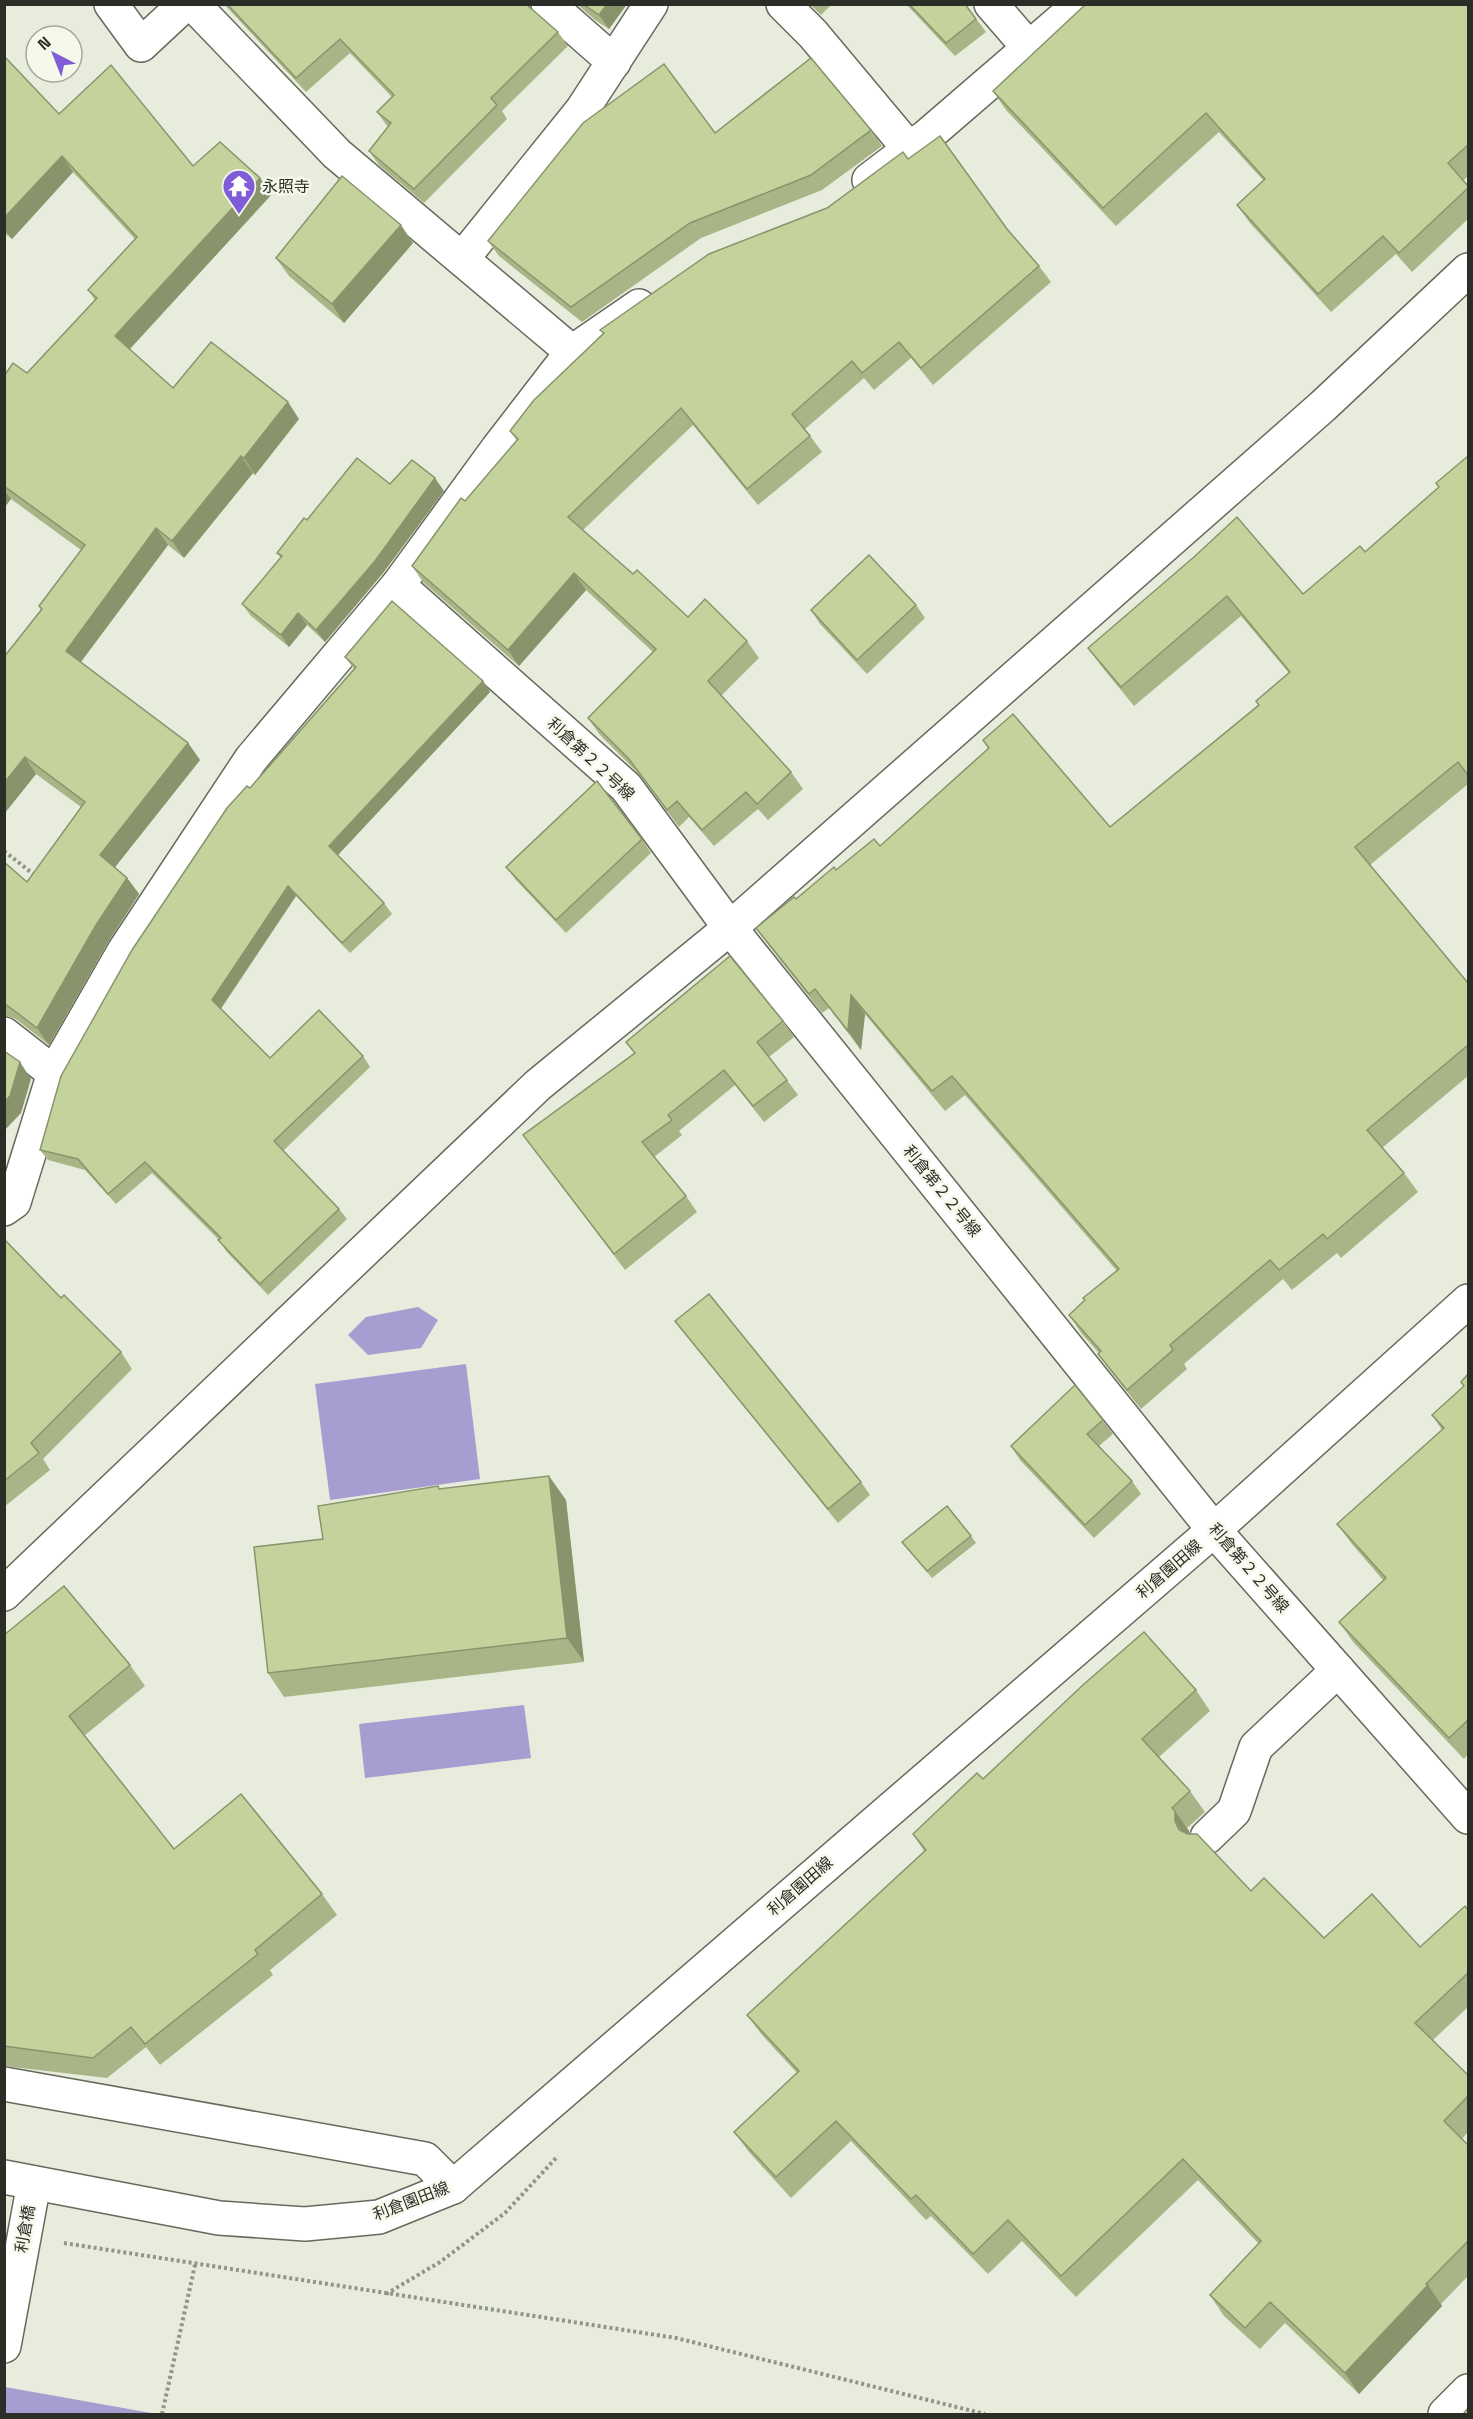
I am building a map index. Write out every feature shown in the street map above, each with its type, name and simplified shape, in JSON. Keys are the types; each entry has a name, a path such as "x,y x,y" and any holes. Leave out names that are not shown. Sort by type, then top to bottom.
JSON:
{"street":[{"path":"111,4 141,45 185,4"},
{"path":"193,4 337,154 572,352"},
{"path":"548,4 614,62"},
{"path":"462,259 582,110 651,4"},
{"path":"783,4 813,34 910,150"},
{"path":"991,4 1029,48"},
{"path":"849,194 910,150 1080,4"},
{"path":"4,1594 538,1085 730,928 1323,405 1468,270"},
{"path":"4,1209 14,1202 54,1073 124,951 250,759 398,585 498,448 572,352 666,287"},
{"name":"利倉第２２号線","path":"398,585 626,787 730,928 1215,1530 1468,1817"},
{"path":"4,1034 54,1073"},
{"name":"利倉園田線","path":"19,2180 219,2218 305,2224 379,2217 453,2187 1215,1530 1468,1301"},
{"path":"1207,1837 1234,1812 1256,1747 1338,1670"},
{"path":"4,2084 425,2159 453,2187"},
{"name":"利倉橋","path":"4,2346 24,2237 19,2180"},
{"path":"1445,2415 1468,2391"}],"path":[{"path":"4,851 46,885"},
{"path":"24,2237 676,2338 985,2415"},
{"path":"162,2415 195,2265"}],"shaded area":[{"path":"418,1307 438,1320 421,1348 368,1355 348,1335 366,1317"},
{"path":"466,1364 480,1479 330,1500 315,1384"},
{"path":"524,1705 531,1758 365,1778 359,1724"},
{"path":"5,2387 157,2414 5,2414"}],"building":[{"path":"227,4 526,4 558,32 491,98 497,105 414,189 369,151 391,123 377,112 394,95 340,39 296,78"},
{"path":"583,4 607,4 599,15"},
{"path":"909,4 965,4 976,19 946,43"},
{"path":"1086,4 1468,4 1468,145 1448,163 1468,188 1399,253 1383,236 1318,294 1237,205 1265,179 1206,113 1103,208 993,91"},
{"path":"4,56 24,77 24,84 31,84 59,114 111,65 193,166 220,142 260,178 115,336 173,388 211,342 288,402 244,458 241,456 172,541 156,528 66,651 188,743 100,855 127,878 96,925 37,1028 4,1003 4,862 27,882 85,802 25,757 4,783 4,657 42,609 39,606 85,545 4,486 4,376 13,363 27,373 97,298 88,290 137,237 62,156 4,218"},
{"path":"811,58 871,130 811,175 690,223 571,307 488,241 583,123 664,64 715,133"},
{"path":"940,136 1007,229 1039,266 921,368 899,342 862,373 852,361 792,414 810,436 747,489 681,408 568,517 633,574 637,570 688,617 705,599 747,641 708,681 791,772 757,804 746,792 702,830 677,801 667,810 629,759 588,718 656,649 574,573 508,650 412,566 461,498 465,501 518,439 510,431 534,400 604,333 600,330 709,254 827,208 903,152 908,159"},
{"path":"342,176 401,225 332,304 276,258"},
{"path":"1468,456 1468,775 1458,762 1355,847 1468,983 1468,1045 1367,1130 1404,1173 1327,1239 1323,1234 1279,1270 1270,1260 1170,1345 1173,1350 1127,1390 1098,1354 1101,1351 1069,1315 1085,1300 1083,1298 1119,1269 952,1076 932,1091 851,995 848,1031 815,989 809,994 756,928 834,867 836,870 874,839 880,846 989,748 983,740 1013,714 1110,827 1259,705 1256,701 1290,672 1227,596 1121,687 1088,648 1237,517 1303,594 1360,546 1365,552 1439,487 1436,483"},
{"path":"357,458 390,484 412,460 435,478 375,561 316,630 298,613 281,635 242,604 282,556 277,553 304,518 307,520"},
{"path":"869,555 916,605 857,660 811,610"},
{"path":"392,601 483,681 329,846 384,903 342,943 288,886 212,1000 270,1058 319,1010 363,1056 274,1141 339,1209 260,1284 218,1240 221,1238 145,1162 108,1194 78,1159 40,1150 61,1076 132,950 227,808 247,786 250,788 356,667 345,657"},
{"path":"597,781 642,839 556,920 506,867"},
{"path":"730,956 783,1021 757,1042 787,1080 753,1106 724,1070 668,1115 672,1120 642,1142 686,1196 614,1254 523,1135 635,1053 626,1042"},
{"path":"4,1051 20,1062 10,1096 4,1102"},
{"path":"4,1239 61,1298 64,1295 121,1352 31,1443 39,1453 4,1481"},
{"path":"709,1294 861,1482 828,1509 675,1321"},
{"path":"1468,1374 1468,1720 1449,1738 1339,1622 1386,1578 1337,1524 1444,1428 1432,1415 1464,1386 1461,1382"},
{"path":"1075,1385 1103,1420 1087,1434 1132,1481 1085,1525 1011,1446"},
{"path":"549,1476 567,1638 268,1673 254,1547 323,1539 318,1506 438,1486 439,1489"},
{"path":"947,1506 971,1536 927,1571 902,1542"},
{"path":"64,1586 130,1665 69,1716 174,1849 241,1794 322,1894 255,1950 258,1954 145,2044 131,2027 93,2058 4,2046 4,1635"},
{"path":"1144,1632 1196,1690 1142,1739 1190,1791 1172,1808 1175,1811 1175,1821 1179,1830 1188,1834 1197,1834 1251,1891 1264,1878 1324,1938 1372,1894 1420,1947 1465,1906 1468,1910 1468,1973 1415,2023 1468,2075 1468,2096 1444,2121 1468,2145 1468,2241 1345,2373 1270,2302 1245,2328 1210,2295 1261,2241 1183,2159 1061,2276 1008,2220 973,2254 916,2195 911,2199 836,2121 776,2177 734,2132 799,2071 747,2015 926,1850 913,1834 977,1773 983,1779 1084,1684"}],"place":[{"name":"永照寺","path":"239,215"}]}
